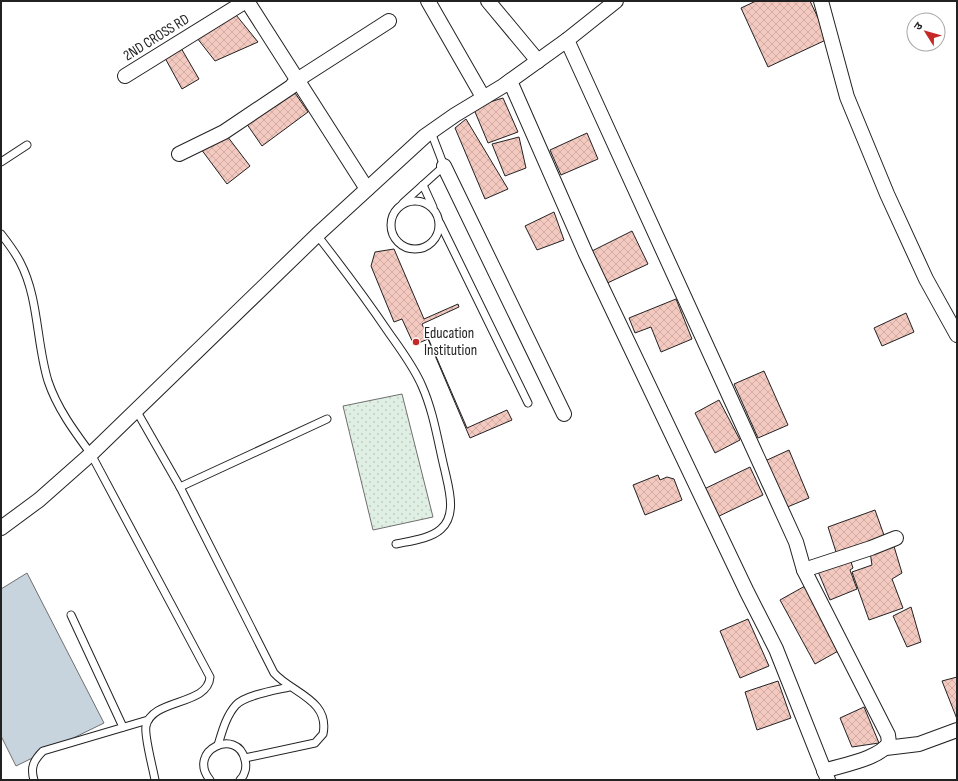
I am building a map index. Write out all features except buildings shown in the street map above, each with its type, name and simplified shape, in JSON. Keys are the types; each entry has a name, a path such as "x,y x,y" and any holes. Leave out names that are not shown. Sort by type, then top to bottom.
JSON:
{"street":[{"name":"2ND CROSS RD","path":"125,76 247,1"},
{"path":"247,1 367,189"},
{"path":"428,1 483,97"},
{"path":"488,1 538,62"},
{"path":"1,528 39,500 91,454 317,235 432,132 538,62 616,1"},
{"path":"822,1 847,97 926,279 957,335"},
{"path":"179,154 224,132 291,87 297,80 389,21"},
{"path":"567,40 790,528 796,542 804,570 888,735 889,743 886,748"},
{"path":"510,81 586,254 747,592 776,649 826,775 872,756 886,748 919,744 957,730"},
{"path":"444,166 564,414"},
{"path":"804,570 871,548 896,538"}],"lane":[{"path":"432,132 444,166 398,207 394,213 390,228 395,240 405,248 413,250 429,246 435,239 440,223"},
{"path":"1,162 27,144"},
{"path":"423,185 433,209 528,403"},
{"path":"398,207 413,201 420,201 433,209"},
{"path":"1,234 20,262 27,278 43,361 54,398 75,433 91,454 210,677 210,684 204,691 154,713 148,720 146,730 155,780"},
{"path":"317,235 361,293 412,366 432,414 449,490 450,511 442,528 433,534 396,544"},
{"path":"136,410 180,487 274,672 289,687 303,693 317,706 322,715 323,734 314,743 245,758"},
{"path":"180,487 327,419"},
{"path":"71,615 123,727"},
{"path":"218,745 226,720 237,704 245,699 289,687"},
{"path":"34,780 31,772 32,764 43,751 148,720"},
{"path":"210,780 204,769 204,762 210,749 218,745 230,744 237,747 245,758 245,772 240,780"}],"green space":[{"path":"402,394 433,517 373,530 343,406"}],"shaded area":[{"path":"27,573 104,723 16,766 1,736 1,589"}],"place":[{"name":"Education Institution","path":"416,342"}]}
